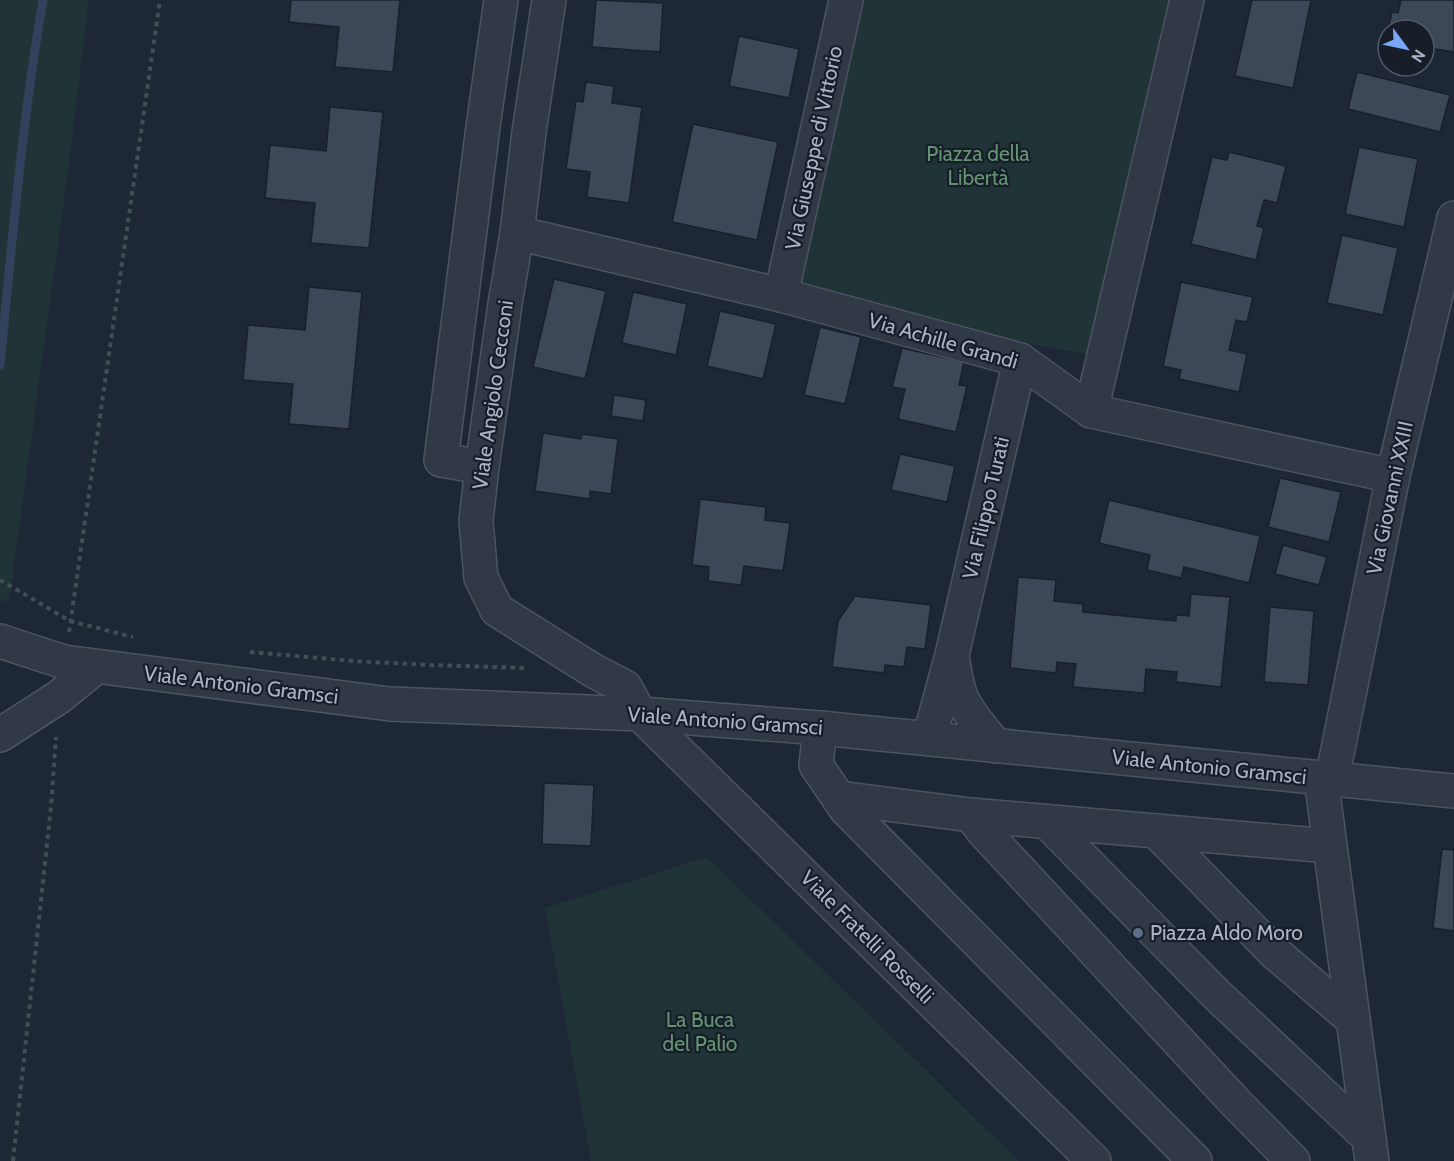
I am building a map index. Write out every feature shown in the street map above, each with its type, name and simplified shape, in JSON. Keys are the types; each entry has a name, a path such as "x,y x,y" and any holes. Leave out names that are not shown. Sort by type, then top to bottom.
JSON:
{"street":[{"path":"482,467 441,460 501,0"},
{"name":"Viale Angiolo Cecconi","path":"549,0 482,467 476,521 480,578 497,610 594,671 625,687 640,714"},
{"name":"Via Giuseppe di Vittorio","path":"781,295 846,0"},
{"path":"1091,411 1187,0"},
{"path":"483,127 529,132"},
{"name":"Via Giovanni XXIII","path":"1370,1149 1329,846 1327,779 1393,476 1454,218"},
{"name":"Via Achille Grandi","path":"517,233 781,295 1020,360 1091,411 1393,476"},
{"path":"461,298 504,304"},
{"name":"Via Filippo Turati","path":"929,739 952,655 1020,360"},
{"name":"Viale Antonio Gramsci","path":"0,641 80,664 390,704 640,714 820,728 1454,791"},
{"name":"Via Filippo Turati","path":"952,655 962,699 996,746"},
{"path":"0,735 59,697 80,664"},
{"name":"Viale Fratelli Rosselli","path":"640,714 1094,1161"},
{"path":"820,728 816,765 846,809 1195,1161"},
{"path":"839,798 971,815 1329,846"},
{"path":"971,815 992,841 1293,1161"},
{"path":"1047,822 1370,1149"},
{"path":"1156,831 1273,951 1352,1019"}],"path":[{"path":"80,664 70,621 160,0"},
{"path":"0,580 70,621 143,638"},
{"path":"243,651 354,661 531,668"},
{"path":"13,1161 51,807 59,697"}],"green space":[{"path":"0,0 89,0 9,602 0,600"},
{"name":"Piazza della Libertà","path":"846,0 1187,0 1104,358 781,295"},
{"name":"La Buca del Palio","path":"707,857 1019,1161 591,1161 545,908"}],"building":[{"path":"291,0 400,0 393,72 335,67 339,27 289,22"},
{"path":"596,0 663,3 660,52 592,47"},
{"path":"1252,0 1311,0 1293,88 1235,76"},
{"path":"1401,0 1454,0 1454,52 1436,49 1436,18 1391,18 1392,12 1398,13"},
{"path":"739,36 799,49 789,98 729,86"},
{"path":"1357,72 1450,95 1440,132 1348,109"},
{"path":"586,82 614,86 612,103 642,107 629,203 587,197 590,172 566,169 576,101 583,102"},
{"path":"330,107 383,112 369,248 311,243 315,203 265,198 270,145 326,151"},
{"path":"693,124 778,142 757,240 672,222"},
{"path":"1359,147 1418,159 1404,227 1345,214"},
{"path":"1229,152 1286,166 1277,203 1264,200 1257,226 1264,228 1256,260 1191,244 1212,157 1227,160"},
{"path":"1342,235 1398,248 1383,315 1327,303"},
{"path":"554,279 606,291 585,379 533,367"},
{"path":"1181,282 1253,297 1247,322 1236,320 1229,350 1247,354 1239,392 1179,379 1181,370 1163,366"},
{"path":"309,287 362,292 349,429 289,424 293,384 243,380 248,325 305,330"},
{"path":"633,292 687,304 676,355 622,343"},
{"path":"720,311 776,324 763,379 707,366"},
{"path":"820,327 861,337 845,404 804,395"},
{"path":"902,348 964,362 959,385 967,386 956,432 898,419 905,389 892,387"},
{"path":"614,395 646,400 643,421 611,416"},
{"path":"543,433 581,439 582,434 618,439 611,494 590,491 590,499 535,491"},
{"path":"900,454 955,466 947,502 891,490"},
{"path":"1280,478 1341,492 1329,542 1268,527"},
{"path":"700,499 766,507 765,520 790,523 783,571 744,566 741,585 708,581 709,567 692,565"},
{"path":"1109,500 1260,536 1249,583 1184,567 1181,578 1147,570 1150,555 1099,543"},
{"path":"1283,545 1327,557 1319,585 1275,574"},
{"path":"1018,577 1056,580 1054,601 1083,604 1083,612 1176,621 1176,615 1189,616 1191,594 1230,597 1221,687 1176,682 1177,672 1146,669 1144,693 1073,687 1076,664 1057,662 1056,673 1010,668"},
{"path":"855,596 931,605 925,649 907,647 904,667 885,665 884,673 832,667 838,621"},
{"path":"1270,607 1314,611 1308,685 1264,682"},
{"path":"544,783 594,785 591,846 542,844"},
{"path":"1442,849 1454,850 1454,931 1433,928"}],"waterway":[{"path":"0,365 23,136 43,0"}],"place":[{"name":"Piazza Aldo Moro","path":"1138,933"}]}
